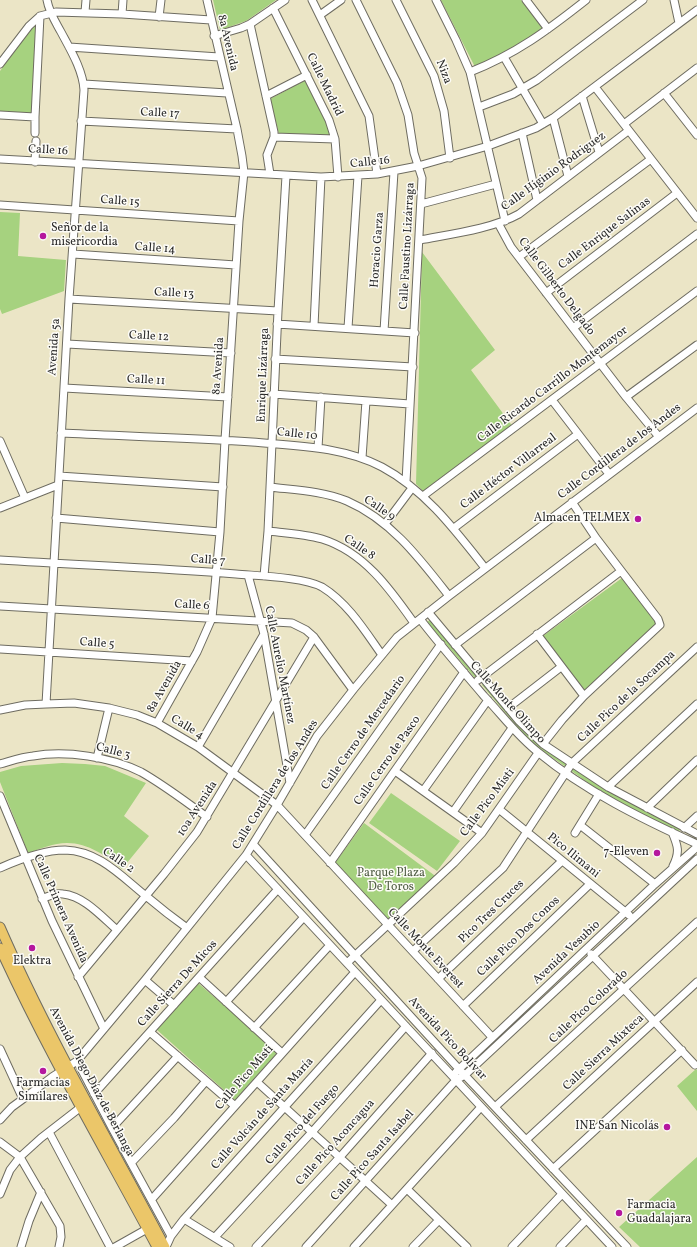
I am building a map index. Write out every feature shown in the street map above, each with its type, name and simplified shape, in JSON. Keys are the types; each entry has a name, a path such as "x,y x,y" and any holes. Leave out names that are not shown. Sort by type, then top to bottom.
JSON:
{"main road":[{"name":"Avenida Diego Díaz de Berlanga","path":"0,928 81,1107 157,1247"},
{"name":"Avenida Diego Díaz de Berlanga","path":"0,948 35,1023 65,1069 165,1247"}],"street":[{"name":"Avenida 5a","path":"46,704 69,298 84,84 69,47 50,13 47,0"},
{"path":"85,12 86,0"},
{"path":"122,14 123,0"},
{"path":"159,17 160,0"},
{"name":"8a Avenida","path":"157,723 203,642 212,618 218,573 233,308 244,172 237,129 227,93 207,0"},
{"path":"214,36 236,30 250,24 285,0"},
{"path":"312,0 369,116 372,126 377,174"},
{"path":"320,15 341,0"},
{"name":"Calle Faustino Lizárraga","path":"356,0 397,83 408,115 414,153 422,178 420,240 406,482"},
{"name":"Niza","path":"396,0 434,76 444,111 450,158"},
{"path":"436,0 470,72 505,221"},
{"path":"526,0 548,29"},
{"path":"470,72 504,57 522,47 586,0"},
{"path":"479,107 500,100 523,89 560,64 643,0"},
{"path":"674,0 679,23"},
{"name":"Calle Madrid","path":"273,8 325,111 335,139 338,177"},
{"name":"Calle 16","path":"0,159 244,172 286,176 338,177 394,172 450,158 488,146 543,124 697,10"},
{"path":"0,64 29,26 40,16 50,13 85,12 211,20"},
{"path":"35,133 40,16"},
{"path":"250,24 273,126 274,136 267,155 270,174"},
{"path":"69,47 219,57"},
{"path":"504,57 543,124"},
{"path":"624,124 697,68"},
{"path":"266,96 307,75"},
{"path":"84,84 227,93"},
{"path":"595,86 628,131 697,218"},
{"path":"664,93 694,126 697,135"},
{"path":"582,96 599,152"},
{"path":"0,115 35,117"},
{"path":"553,118 568,176"},
{"name":"Calle 17","path":"81,121 237,129"},
{"name":"Calle Higinio Rodriguez","path":"420,240 498,223 519,214 628,131"},
{"path":"522,133 537,200"},
{"path":"274,136 335,139"},
{"path":"35,162 36,141"},
{"path":"519,257 651,159"},
{"name":"Horacio Garza","path":"384,331 394,172"},
{"name":"Enrique Lizárraga","path":"264,576 268,531 273,394 286,176"},
{"path":"348,328 358,176"},
{"path":"314,326 321,177"},
{"path":"421,204 496,184"},
{"name":"Calle Enrique Salinas","path":"546,293 677,193"},
{"name":"Calle 15","path":"0,204 239,221"},
{"name":"Calle Gilberto Delgado","path":"498,223 506,240 626,397 659,437"},
{"path":"574,328 697,234"},
{"name":"Calle 14","path":"73,254 236,265"},
{"name":"Calle Ricardo Carrillo Montemayor","path":"423,496 697,290"},
{"name":"Calle 13","path":"69,298 278,311"},
{"path":"277,324 414,333"},
{"name":"Calle 12","path":"67,344 231,353"},
{"path":"626,397 697,345"},
{"path":"275,359 413,367"},
{"name":"Calle 11","path":"64,388 228,396"},
{"path":"273,394 410,404"},
{"path":"318,448 321,397"},
{"path":"362,458 366,400"},
{"path":"552,400 609,474"},
{"name":"Calle Cordillera de los Andes","path":"0,1120 23,1099 77,1061 145,980 254,845 317,736 397,637 485,568 697,408"},
{"name":"Calle 10","path":"61,433 225,440 318,448 362,458 406,482 423,496 454,528 485,568"},
{"name":"Calle Héctor Villarreal","path":"454,528 578,434"},
{"path":"0,441 3,458 25,498"},
{"path":"59,476 223,487"},
{"path":"0,508 58,485"},
{"name":"Calle 9","path":"270,486 307,491 337,498 347,501 367,512 385,524 424,564 449,596"},
{"path":"385,524 412,488"},
{"path":"543,744 584,696 659,628 660,623 596,538 572,502"},
{"path":"56,518 220,532"},
{"name":"Calle 8","path":"268,531 298,534 322,539 335,544 363,562 378,575 417,621"},
{"path":"455,644 596,538"},
{"name":"Calle 7","path":"0,560 264,576 302,581 322,587 343,604 382,655"},
{"path":"474,684 537,634 621,571"},
{"name":"Calle Aurelio Martínez","path":"248,575 264,634 290,782"},
{"name":"Calle 6","path":"0,606 292,623 314,636 353,690"},
{"name":"Calle Monte Olimpo","path":"428,612 508,708 543,744 608,787 697,834"},
{"name":"Calle Monte Olimpo","path":"417,621 441,644 512,728 538,753 565,773 599,794 697,845"},
{"path":"198,747 264,634"},
{"path":"537,634 584,696"},
{"name":"10a Avenida","path":"78,977 182,852 207,817 314,636"},
{"name":"Calle Cerro de Mercedario","path":"305,835 441,644"},
{"name":"Calle Pico de la Socampa","path":"413,952 497,874 507,862 572,763 697,647"},
{"name":"Calle 5","path":"0,649 192,661"},
{"path":"508,708 561,667"},
{"name":"Calle Cerro de Pasco","path":"330,863 464,672"},
{"path":"423,791 488,700"},
{"name":"Calle 4","path":"0,710 25,705 74,704 109,708 137,715 157,723 198,747 277,805"},
{"path":"608,787 697,704"},
{"path":"97,758 109,708"},
{"path":"453,812 512,728"},
{"name":"Calle Pico Misti","path":"347,963 454,863 482,833 500,810 538,753"},
{"name":"Calle 3","path":"0,764 48,754 97,758 124,765 141,772 207,817"},
{"path":"647,808 697,760"},
{"path":"395,770 482,833"},
{"path":"575,833 599,794"},
{"name":"Calle Primera Avenida","path":"0,796 42,899 104,1029"},
{"name":"Calle Monte Everest","path":"277,805 492,1037"},
{"name":"Pico Ilimani","path":"500,810 634,919"},
{"path":"684,828 697,816"},
{"path":"580,825 655,884"},
{"path":"672,832 678,849 677,858 672,869"},
{"name":"Avenida Pico Bolívar","path":"254,845 459,1069 627,1247"},
{"name":"Avenida Vesubio","path":"454,1077 459,1069 492,1037 697,845"},
{"name":"Calle 2","path":"0,868 24,858 52,851 69,851 84,854 98,859 116,870 187,928"},
{"name":"Avenida Pico Bolívar","path":"246,855 611,1247"},
{"name":"Avenida Vesubio","path":"454,1077 465,1075 697,859"},
{"name":"Pico Tres Cruces","path":"438,979 562,861"},
{"name":"Calle Pico Dos Conos","path":"463,1006 590,884"},
{"name":"Calle Sierra De Micos","path":"94,1094 278,889"},
{"path":"42,899 58,894 73,897 91,908 117,930"},
{"path":"226,1002 304,917"},
{"name":"Calle Pico Colorado","path":"495,1107 697,922"},
{"path":"254,1028 330,945"},
{"path":"586,950 695,1064"},
{"name":"Calle Pico Misti","path":"152,1199 355,972"},
{"path":"199,978 282,1053"},
{"path":"145,980 174,1005"},
{"name":"Calle Sierra Mixteca","path":"526,1140 697,982"},
{"name":"Calle Volcán de Santa María","path":"165,1247 171,1236 184,1219 381,1000"},
{"name":"Calle Pico del Fuego","path":"215,1238 406,1026"},
{"path":"150,1032 235,1106"},
{"path":"0,1049 23,1099"},
{"path":"553,1169 682,1050"},
{"name":"Calle Pico Aconcagua","path":"256,1247 340,1157 432,1053"},
{"path":"112,1128 178,1056"},
{"path":"77,1061 171,1236"},
{"name":"Calle Pico Santa Isabel","path":"306,1247 366,1180 454,1077"},
{"path":"132,1162 174,1118 206,1081"},
{"path":"257,1082 392,1205"},
{"path":"0,1194 10,1170 20,1157 81,1107"},
{"path":"354,1247 481,1107"},
{"path":"49,1132 110,1247"},
{"path":"0,1142 20,1157 41,1192 61,1230 58,1247"},
{"path":"407,1189 464,1246"},
{"path":"21,1247 33,1210 41,1192"},
{"path":"512,1247 562,1194"},
{"path":"184,1219 230,1247"},
{"path":"413,1247 439,1220"},
{"path":"560,1247 586,1220"},
{"path":"115,1247 147,1229"}],"green space":[{"path":"213,0 276,0 246,21 220,30"},
{"path":"441,0 521,0 544,29 503,55 475,67"},
{"path":"36,22 32,113 0,112 0,71"},
{"path":"306,80 325,118 330,136 279,134 270,99"},
{"path":"0,212 20,213 18,256 66,260 64,291 2,314 0,309"},
{"path":"422,252 495,350 471,370 513,427 425,493 416,484"},
{"path":"622,578 659,623 586,692 543,636"},
{"path":"430,620 479,676 476,679 427,622"},
{"path":"484,682 532,737 681,829 678,832 604,794 529,741 482,685"},
{"path":"62,763 105,766 146,783 124,816 149,836 122,869 97,851 82,845 67,843 57,844 28,853 0,782 0,772 21,766"},
{"path":"391,793 460,841 437,871 369,823"},
{"name":"Parque Plaza De Toros","path":"364,823 438,878 389,922 335,863"},
{"path":"198,983 278,1052 235,1100 156,1029"},
{"path":"696,1069 697,1070 697,1111 677,1086"},
{"path":"697,1157 697,1247 640,1247 619,1227"}],"place":[{"name":"Señor de la misericordia","path":"43,236"},
{"name":"Almacen TELMEX","path":"638,519"},
{"name":"7-Eleven","path":"657,853"},
{"name":"Elektra","path":"32,948"},
{"name":"Farmacias Similares","path":"43,1071"},
{"name":"INE San Nicolás","path":"667,1127"},
{"name":"Farmacia Guadalajara","path":"619,1213"}]}
